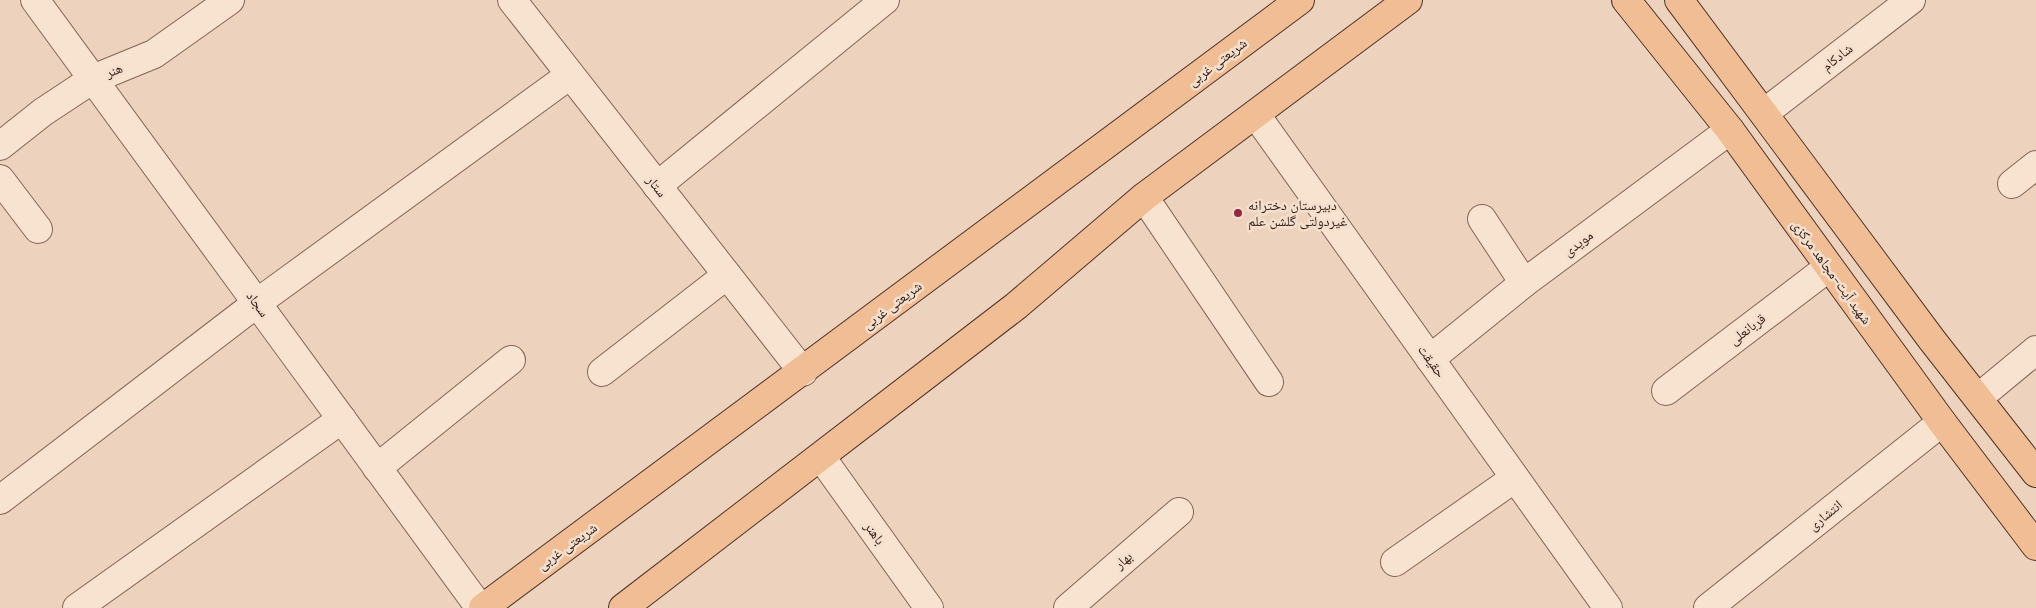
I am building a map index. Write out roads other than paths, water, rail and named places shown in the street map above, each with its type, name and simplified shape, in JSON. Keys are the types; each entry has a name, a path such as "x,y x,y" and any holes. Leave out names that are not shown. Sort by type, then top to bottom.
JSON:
{"main road":[{"name":"شریعتی غربی","path":"481,608 803,372 1300,0"},
{"path":"623,608 1016,306 1144,197 1408,0"},
{"name":"شهید آیت-مجاهد مرکزی","path":"1626,0 1730,130 1942,422 2036,546"},
{"path":"1679,0 2036,473"}],"street":[{"name":"سجاد","path":"35,0 481,608"},
{"name":"هنر","path":"0,146 43,112 93,79 154,54 230,0"},
{"name":"ستار","path":"512,0 803,372"},
{"path":"657,186 885,0"},
{"name":"شادکام","path":"1764,114 1911,0"},
{"path":"0,500 257,303 570,75"},
{"name":"حقیقت","path":"1256,114 1608,608"},
{"name":"مویدی","path":"1430,359 1524,283 1730,130"},
{"path":"2012,184 2036,165"},
{"path":"0,179 38,229"},
{"path":"1144,197 1269,382"},
{"path":"1482,219 1524,283"},
{"name":"قربانعلی","path":"1666,391 1829,267"},
{"path":"602,372 728,275"},
{"path":"1978,398 2036,350"},
{"path":"377,468 511,360"},
{"path":"77,608 342,419"},
{"name":"انتشاری","path":"1708,608 1942,422"},
{"name":"باهنر","path":"820,457 927,607"},
{"path":"1395,562 1515,478"},
{"name":"بهار","path":"1068,608 1179,512"}],"place":[{"name":"دبیرستان دخترانه غیردولتی گلشن علم","path":"1238,213"}]}
